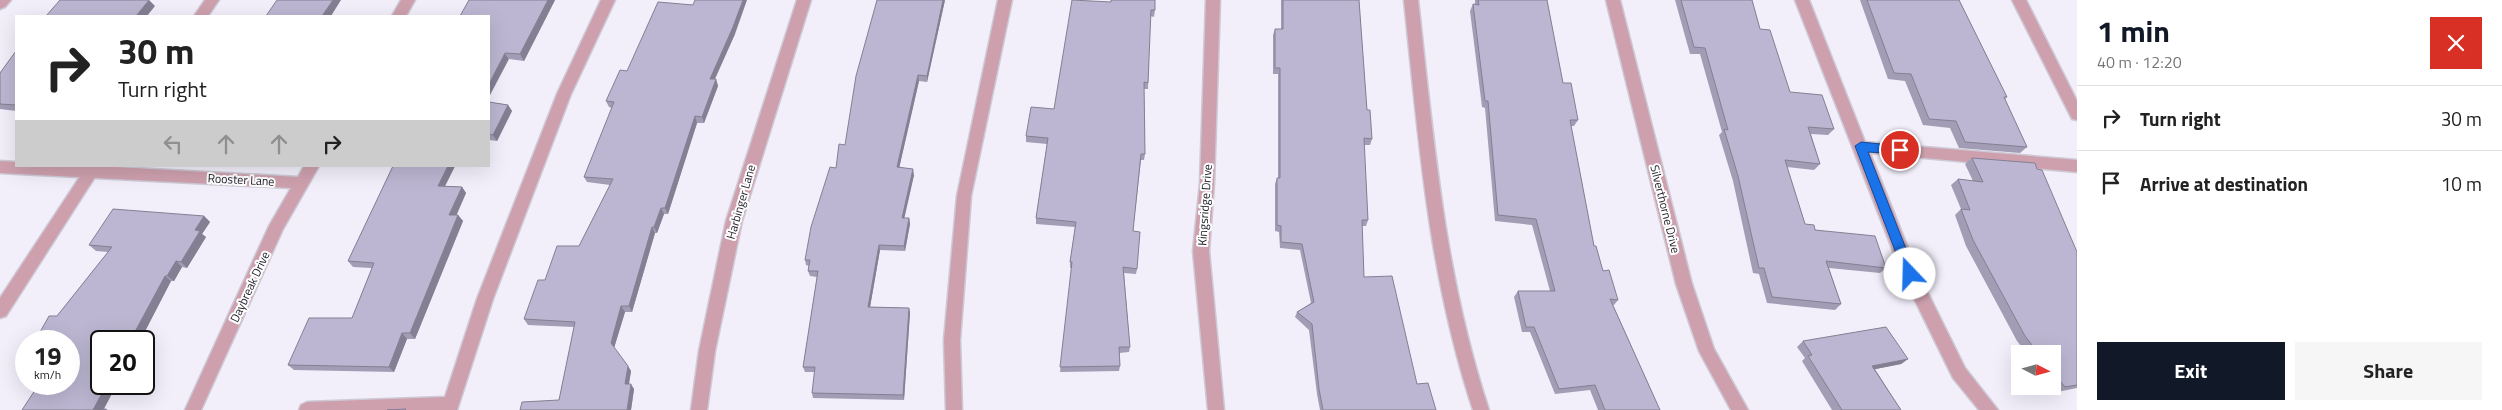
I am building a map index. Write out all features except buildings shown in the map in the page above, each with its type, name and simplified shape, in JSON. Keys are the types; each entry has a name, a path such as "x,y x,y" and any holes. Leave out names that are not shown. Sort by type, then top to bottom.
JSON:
{"street":[{"path":"0,4 4,0"},
{"path":"202,15 212,0"},
{"path":"400,15 408,0"},
{"path":"307,410 450,407 485,300 564,94 608,0"},
{"name":"Harbinger Lane","path":"699,410 707,351 734,221 804,0"},
{"path":"954,410 952,340 964,196 1005,0"},
{"name":"Kingsridge Drive","path":"1212,0 1207,184 1201,251 1216,410"},
{"path":"1411,0 1440,247 1464,365 1481,410"},
{"name":"Silverthorne Drive","path":"1613,0 1684,284 1707,351 1740,410"},
{"path":"1802,0 1910,274 1959,373 1990,410"},
{"path":"2019,0 2077,115"},
{"path":"1861,146 2077,166"},
{"name":"Rooster Lane","path":"0,167 93,169 302,183"},
{"name":"Daybreak Drive","path":"194,410 277,226 311,167"},
{"path":"0,311 93,169"}],"route":[{"path":"1900,150 1861,146 1910,274"}]}
